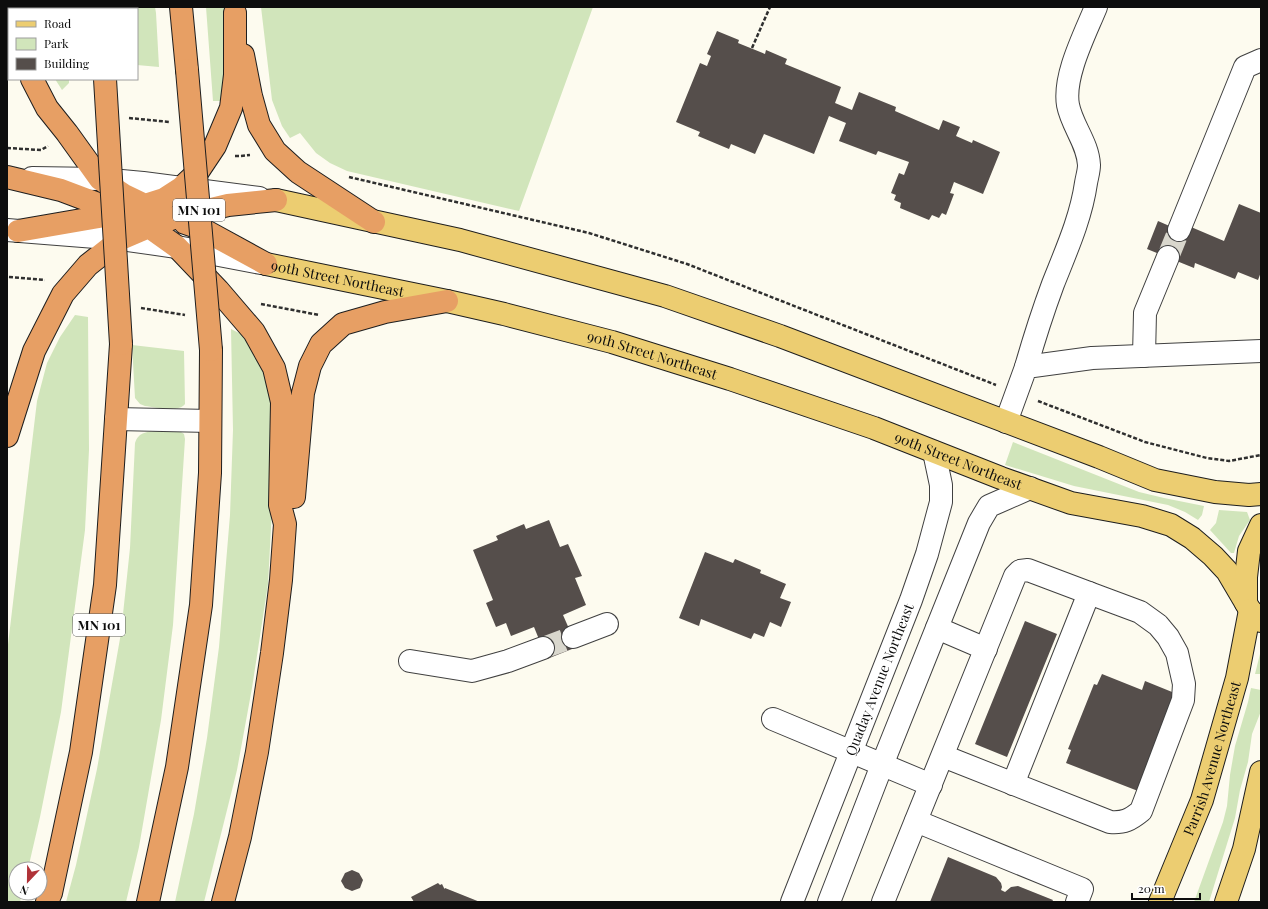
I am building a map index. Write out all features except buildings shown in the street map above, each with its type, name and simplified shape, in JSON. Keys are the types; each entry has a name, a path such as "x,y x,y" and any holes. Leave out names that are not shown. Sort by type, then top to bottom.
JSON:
{"highway":[{"name":"MN 101","path":"148,902 177,767 201,605 210,473 212,350 181,7"},
{"path":"12,230 122,212 145,205 164,199 181,188 197,173 215,146 230,108 235,75 235,10"},
{"path":"235,10 251,96 259,125 275,152 298,172 374,222"},
{"path":"33,80 47,108 100,179 124,195 202,229 266,264"},
{"name":"MN 101","path":"48,902 81,752 105,585 120,344 105,80"},
{"path":"7,177 61,190 122,212 149,227 176,247 218,290 254,332 274,368 282,402 280,505 285,524 281,580 257,752 240,837 223,902"},
{"path":"7,436 34,351 63,294 88,265 121,238 174,218 228,205 276,200"},
{"path":"285,524 293,506 303,393 310,366 321,344 343,324 385,312 447,301"}],"main road":[{"path":"276,200 460,240 665,296 780,336 1156,480 1215,492 1249,495 1261,494"},
{"name":"90th Street Northeast","path":"266,264 504,314 634,349 730,379 874,428 1001,478 1071,503 1142,516 1171,525 1192,538 1213,556 1227,571 1252,612"},
{"name":"Parrish Avenue Northeast","path":"1160,902 1202,800 1237,678 1252,612 1246,577 1249,551 1261,525"},
{"path":"1226,902 1244,848 1261,772"}],"street":[{"path":"1006,422 1026,367 1042,314 1084,200 1089,165 1084,142 1073,120 1068,105 1068,82 1079,48 1096,7"},
{"path":"1179,230 1245,67 1261,60"},
{"path":"7,177 100,179 276,200"},
{"name":"90th Street Northeast","path":"12,230 121,238 266,264"},
{"path":"1144,356 1145,313 1168,257"},
{"path":"1026,367 1092,358 1261,351"},
{"path":"116,419 210,421"},
{"name":"Quaday Avenue Northeast","path":"792,902 911,600 929,546 941,502 941,485 934,452"},
{"path":"829,902 979,523 989,506 1030,488"},
{"path":"883,902 1015,576 1020,571 1028,570 1140,612 1158,624 1168,637 1177,653 1184,684 1183,700 1141,811 1133,818 1120,823 1110,822 943,756"},
{"path":"1013,784 1089,593"},
{"path":"573,637 606,624"},
{"path":"937,628 986,649"},
{"path":"410,662 472,670 508,662 543,648"},
{"path":"773,719 931,785"},
{"path":"916,822 1082,889 1077,902"}],"path":[{"path":"752,48 770,7"},
{"path":"123,118 177,122"},
{"path":"7,148 42,150 53,143"},
{"path":"232,155 252,155"},
{"path":"347,177 589,233 687,264 1145,442 1206,458 1230,461 1261,455"},
{"path":"9,277 48,280"},
{"path":"257,304 324,316"},
{"path":"140,308 186,315"}],"green space":[{"path":"20,7 66,7 66,8"},
{"path":"155,7 159,67 138,65 138,8 124,8"},
{"path":"206,7 226,7 229,40 221,101 213,101"},
{"path":"261,7 593,7 519,211 347,171 330,163 316,153 300,133 290,138 282,126 272,100"},
{"path":"56,80 69,80 69,83 62,90"},
{"path":"75,315 88,317 89,450 85,530 61,712 40,817 30,861 8,861 8,901 20,901 7,902 7,653 37,401 47,363 60,337"},
{"path":"231,329 243,335 270,375 275,454 268,584 252,688 237,770 204,902 175,902 194,814 207,738 219,647 230,515 233,430"},
{"path":"132,345 184,351 185,404 182,407 166,409 145,406 140,404 135,398"},
{"path":"158,431 181,432 184,434 185,439 173,625 161,720 139,847 126,902 66,902 76,865 97,769 121,633 130,548 135,443 141,434"},
{"path":"1013,442 1139,492 1204,506 1202,515 1198,520 1185,512 1168,505 1074,486 1005,465"},
{"path":"1219,510 1247,512 1250,520 1239,536 1234,553 1231,553 1210,530 1216,523"},
{"path":"1260,654 1261,674 1255,674"},
{"path":"1251,688 1261,690 1261,711 1252,734 1248,762 1240,790 1235,818 1209,902 1194,902 1223,822 1227,806 1235,746"}],"tunnel":[{"path":"1168,257 1179,230"},
{"path":"543,648 573,637"}]}
